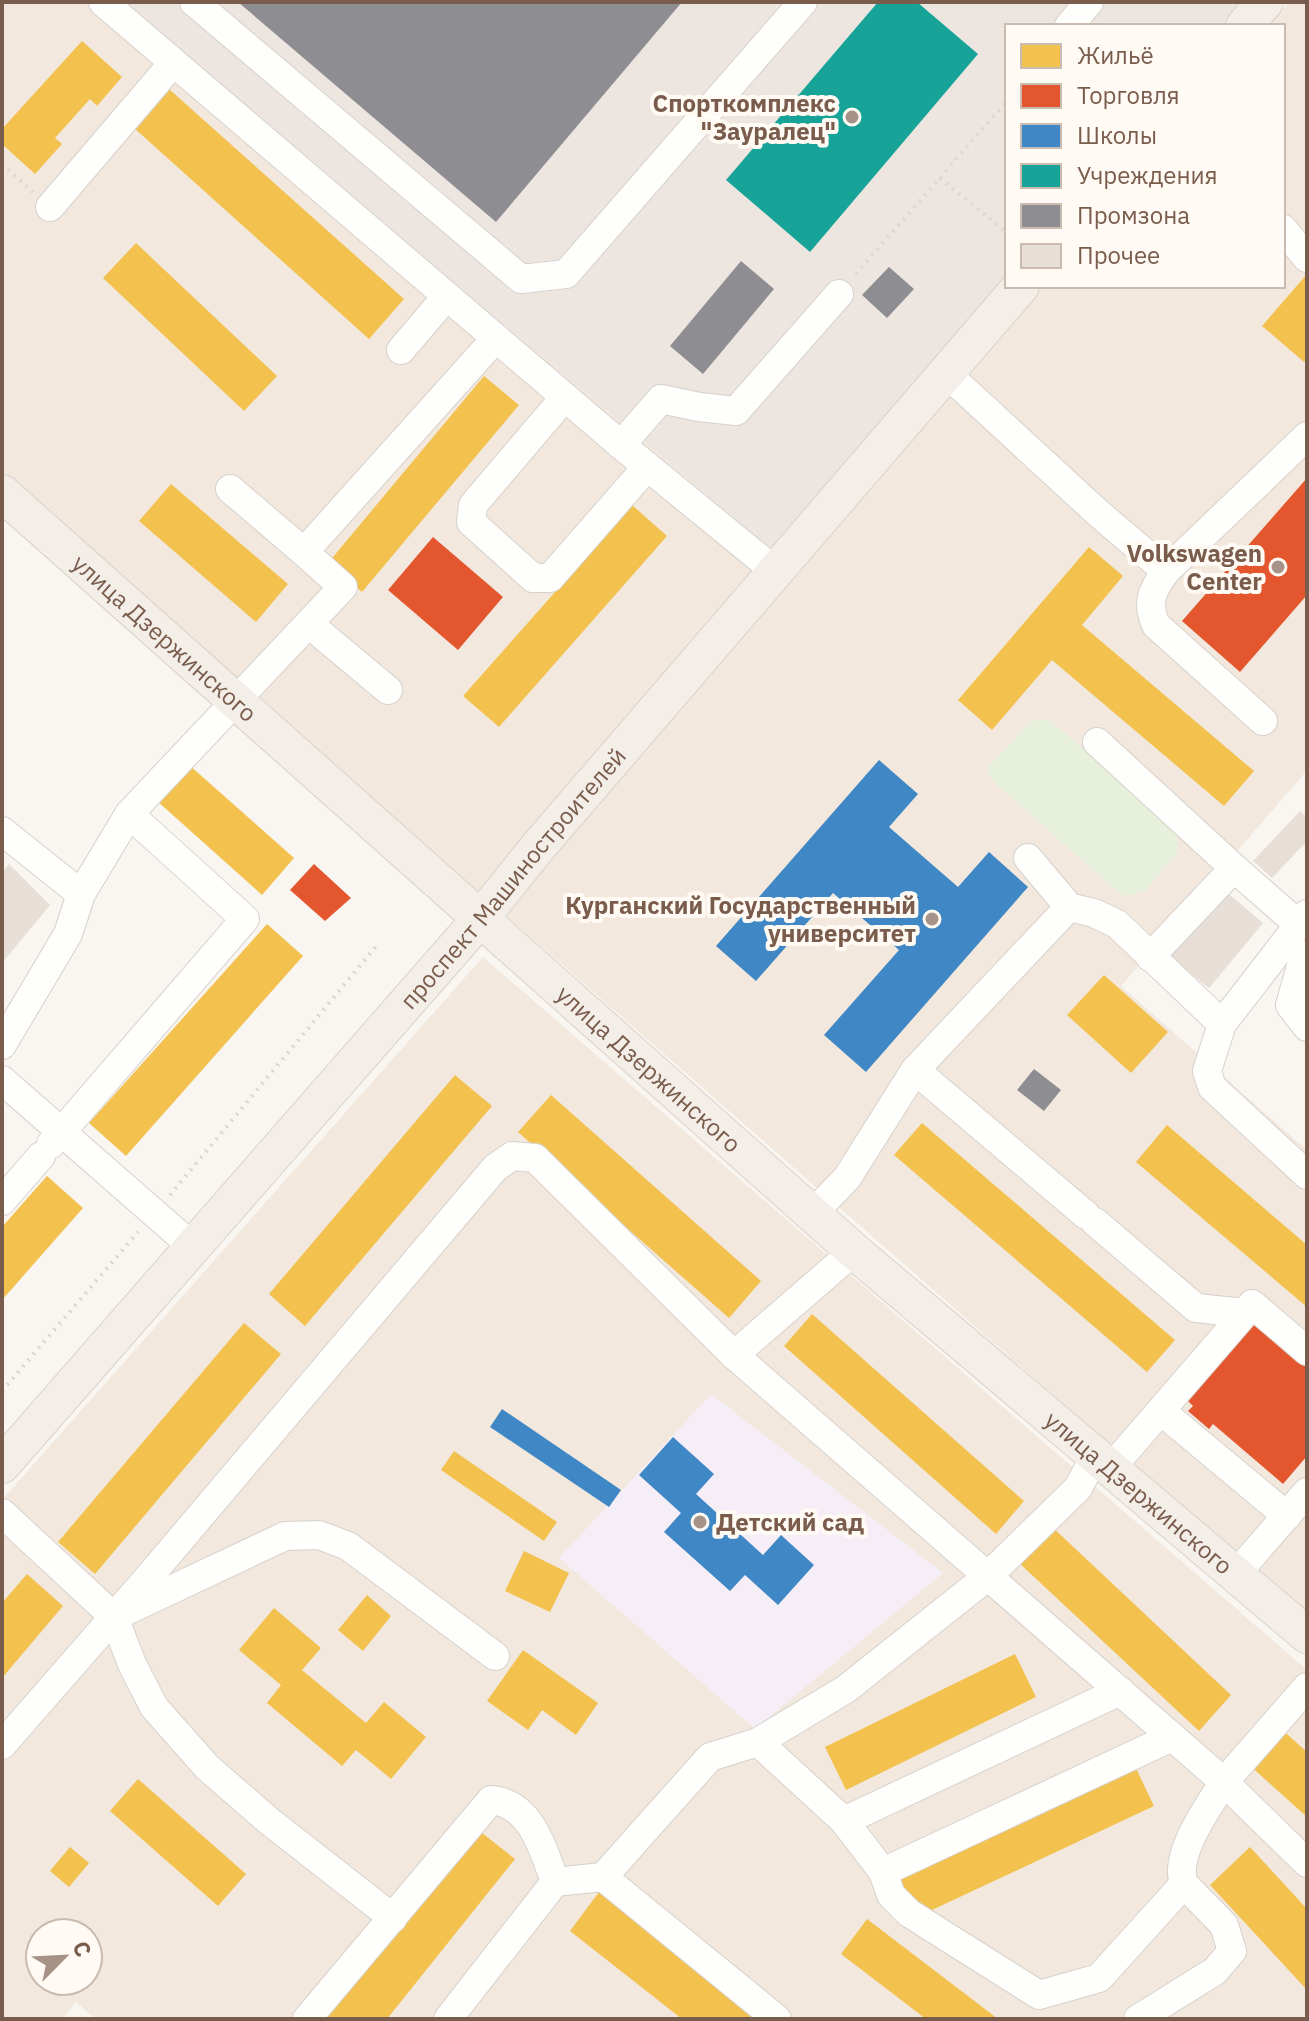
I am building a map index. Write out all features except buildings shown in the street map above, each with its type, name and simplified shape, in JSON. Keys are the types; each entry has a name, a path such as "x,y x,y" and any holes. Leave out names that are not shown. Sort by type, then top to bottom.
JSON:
{"main road":[{"path":"1246,24 1265,2"},
{"name":"проспект Машиностроителей","path":"2,1465 480,919 1019,288"},
{"name":"улица Дзержинского","path":"2,493 854,1251 1307,1635"}],"street":[{"path":"103,2 621,445 775,571"},
{"path":"194,2 521,279 566,274 803,2"},
{"path":"1071,24 1089,2"},
{"path":"50,207 173,63"},
{"path":"1285,231 1307,258"},
{"path":"621,445 661,399 736,411 839,294"},
{"path":"401,350 447,296"},
{"path":"304,552 496,338"},
{"path":"946,373 1166,571"},
{"path":"565,397 473,505 471,522 533,578 550,578 647,467"},
{"path":"1263,721 1156,625 1149,610 1152,589 1166,571 1307,436"},
{"path":"2,1045 68,934 81,894 129,814 343,587 230,489"},
{"path":"309,624 388,690"},
{"path":"1097,742 1234,868 1302,919 1222,1024 1207,1071 1212,1087 1307,1175"},
{"path":"2,1201 245,919 129,814"},
{"path":"2,831 81,894"},
{"path":"1028,858 1069,907 1094,913 1117,924 1222,1024"},
{"path":"1150,957 1234,868"},
{"path":"813,1213 847,1178 915,1070 1069,907"},
{"path":"1307,955 1303,959 1290,1005 1307,1027"},
{"path":"915,1070 1196,1308 1245,1313"},
{"path":"2,1080 51,1144 154,1213 193,1247"},
{"path":"2,1745 495,1168 512,1156 535,1158 734,1355 1224,1782 1307,1863"},
{"path":"734,1355 854,1251"},
{"path":"448,2019 555,1882 603,1877 710,1757 758,1742 846,1689 987,1577 1103,1462 1161,1411 1252,1304 1307,1351"},
{"path":"1161,1411 1287,1516"},
{"path":"1236,1574 1307,1492"},
{"path":"2,1513 114,1617 132,1664 154,1707 198,1758 269,1821 393,1918"},
{"path":"114,1617 285,1536 319,1535 348,1546 495,1656"},
{"path":"1138,2019 1215,1971 1232,1951 1224,1925 1184,1884 1180,1873 1181,1863 1192,1836 1224,1782 1307,1687"},
{"path":"844,1821 1120,1691"},
{"path":"883,1872 1172,1737"},
{"path":"758,1742 844,1821 883,1872 891,1895 909,1913 1039,1995 1099,1978 1184,1884"},
{"path":"307,2019 491,1800 504,1801 516,1808 538,1836 555,1882"},
{"path":"603,1877 777,2019"}],"path":[{"path":"839,294 1005,103"},
{"path":"2,164 50,207"},
{"path":"940,178 1005,231"},
{"path":"2,1391 378,944"}],"shaded area":[{"path":"2,2 121,2 777,554 484,901 2,492"},
{"path":"121,2 1253,2 1235,24 1005,24 1005,288 777,554"},
{"path":"1289,2 1307,2 1307,770 1121,986 1307,1150 1307,1617 502,912 1041,288 1285,288 1285,24 1270,24"},
{"path":"483,957 1307,1670 1307,2019 96,2019 76,2002 62,2019 2,2019 2,1500"},
{"path":"711,1394 943,1573 755,1729 559,1558"}],"green space":[{"path":"1043,719 1052,722 1171,825 1179,844 1177,853 1145,891 1125,896 1118,892 988,774 989,765 1032,721"}],"place":[{"name":"Спорткомплекс \"Зауралец\"","path":"852,117"},
{"name":"Volkswagen Center","path":"1278,567"},
{"name":"Курганский Государственный университет","path":"932,919"},
{"name":"Детский сад","path":"700,1522"}]}
